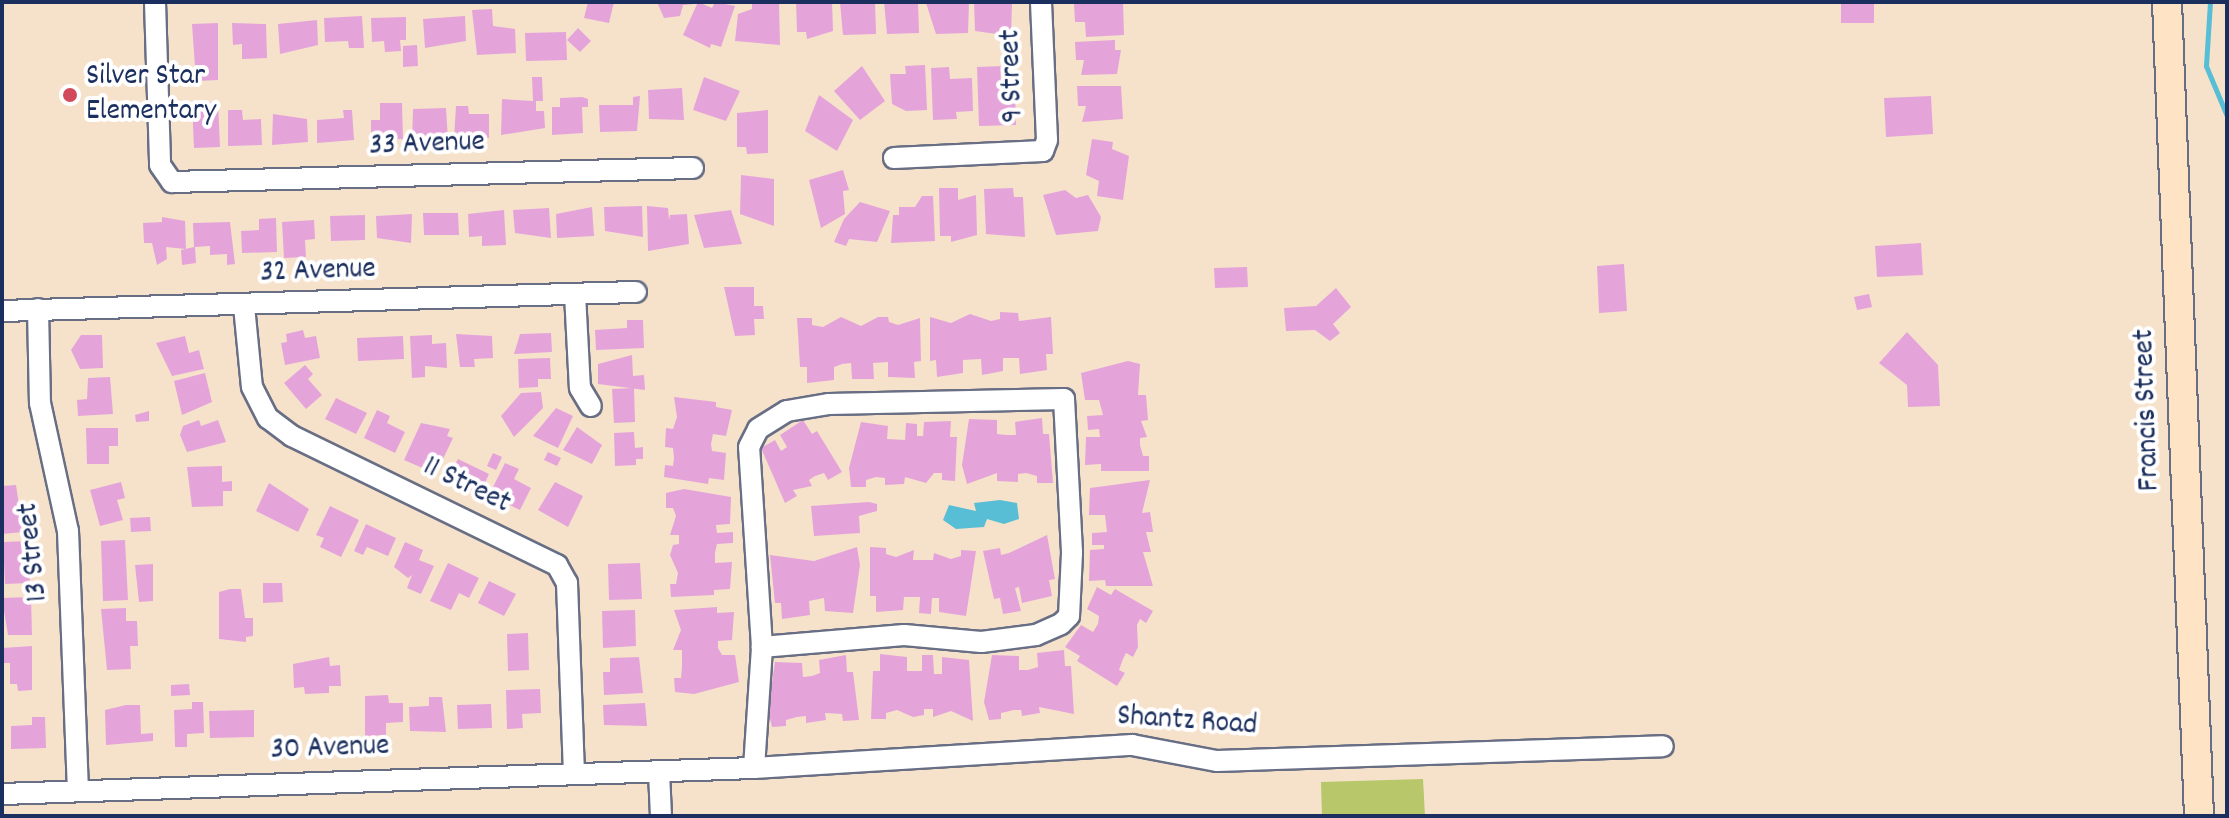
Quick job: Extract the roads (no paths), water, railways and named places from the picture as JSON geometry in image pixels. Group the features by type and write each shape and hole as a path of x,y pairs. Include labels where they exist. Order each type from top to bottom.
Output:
{"street":[{"name":"33 Avenue","path":"155,2 160,165 165,178 180,184 693,168"},
{"name":"9 Street","path":"894,158 1025,155 1047,147 1041,2"},
{"name":"Francis Street","path":"2167,2 2199,816"},
{"name":"32 Avenue","path":"2,311 636,292"},
{"path":"575,294 580,388 591,406"},
{"name":"11 Street","path":"244,306 252,387 268,418 292,436 557,565 567,583 574,773"},
{"name":"13 Street","path":"38,309 40,403 68,531 78,791"},
{"path":"754,768 762,647 749,447 751,437 769,419 829,404 1064,399 1072,540 1069,616 1061,624 1036,635 981,642 904,635 762,647"},
{"name":"Shantz Road","path":"659,772 1132,745 1217,761 1663,746"},
{"path":"659,772 661,816"},
{"name":"30 Avenue","path":"2,794 659,772"}],"water":[{"path":"1000,500 1017,503 1019,519 1004,524 987,519 984,527 956,529 943,520 949,505 976,511 974,503"}],"waterway":[{"path":"2210,2 2206,66 2227,116"}],"place":[{"name":"Silver Star Elementary","path":"70,95"}]}
